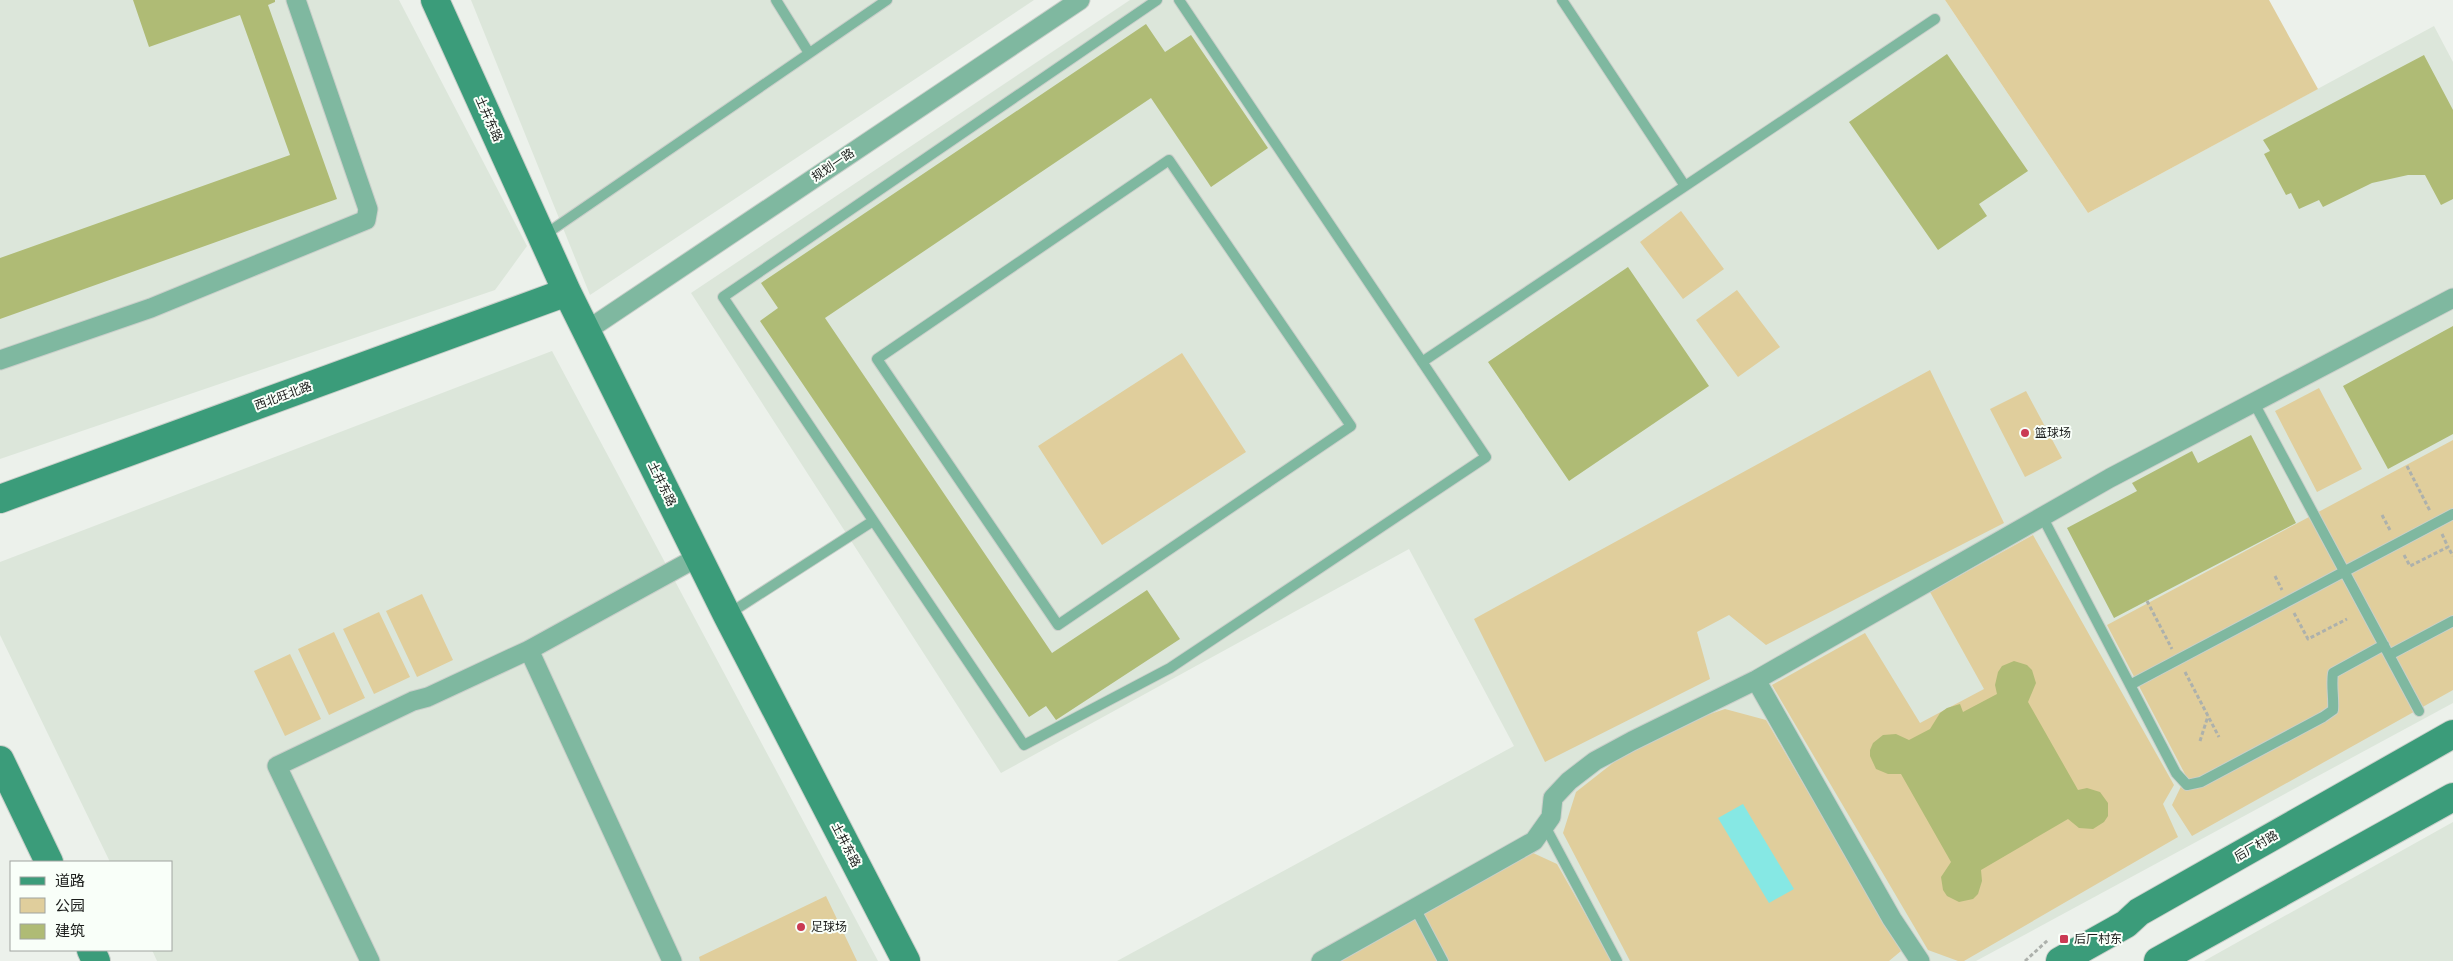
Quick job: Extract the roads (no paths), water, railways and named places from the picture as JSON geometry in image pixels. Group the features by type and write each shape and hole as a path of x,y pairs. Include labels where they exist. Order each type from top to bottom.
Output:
{"street":[{"path":"0,360 151,308 366,220 368,209 296,0"},
{"name":"土井东路","path":"435,0 586,331 727,615 906,961"},
{"name":"规划一路","path":"586,331 1075,1"},
{"name":"西北旺北路","path":"0,499 567,292"},
{"path":"1321,961 1534,841 1551,817 1553,798 1569,781 1632,740 1756,680 2042,516 2253,401 2453,298"},
{"path":"370,961 277,766 414,701 428,697 529,650 698,557"},
{"path":"529,650 672,961"},
{"path":"1756,680 1892,918 1920,961"},
{"name":"后厂村路","path":"2060,961 2126,924 2139,912 2453,734"},
{"path":"0,760 49,861"},
{"path":"2158,961 2453,797"}],"lane":[{"path":"776,0 809,53"},
{"path":"542,237 887,0"},
{"path":"1157,0 722,297 1024,745 1170,668 1486,457 1179,0"},
{"path":"1562,0 1685,186"},
{"path":"1422,362 1935,19"},
{"path":"1169,160 1350,426 1058,625 876,359 1169,160"},
{"path":"2253,401 2419,711"},
{"path":"2130,685 2453,514"},
{"path":"2042,516 2176,773 2187,785 2201,782 2333,710 2334,699 2331,686 2334,673 2384,645"},
{"path":"727,615 873,521"},
{"path":"2389,655 2453,621"},
{"path":"1545,826 1617,961"},
{"path":"1415,908 1443,961"}],"water":[{"path":"1743,804 1794,889 1769,903 1718,818"}],"place":[{"name":"篮球场","path":"2025,433"},
{"name":"足球场","path":"801,927"},
{"name":"后厂村东","path":"2064,939"}]}
